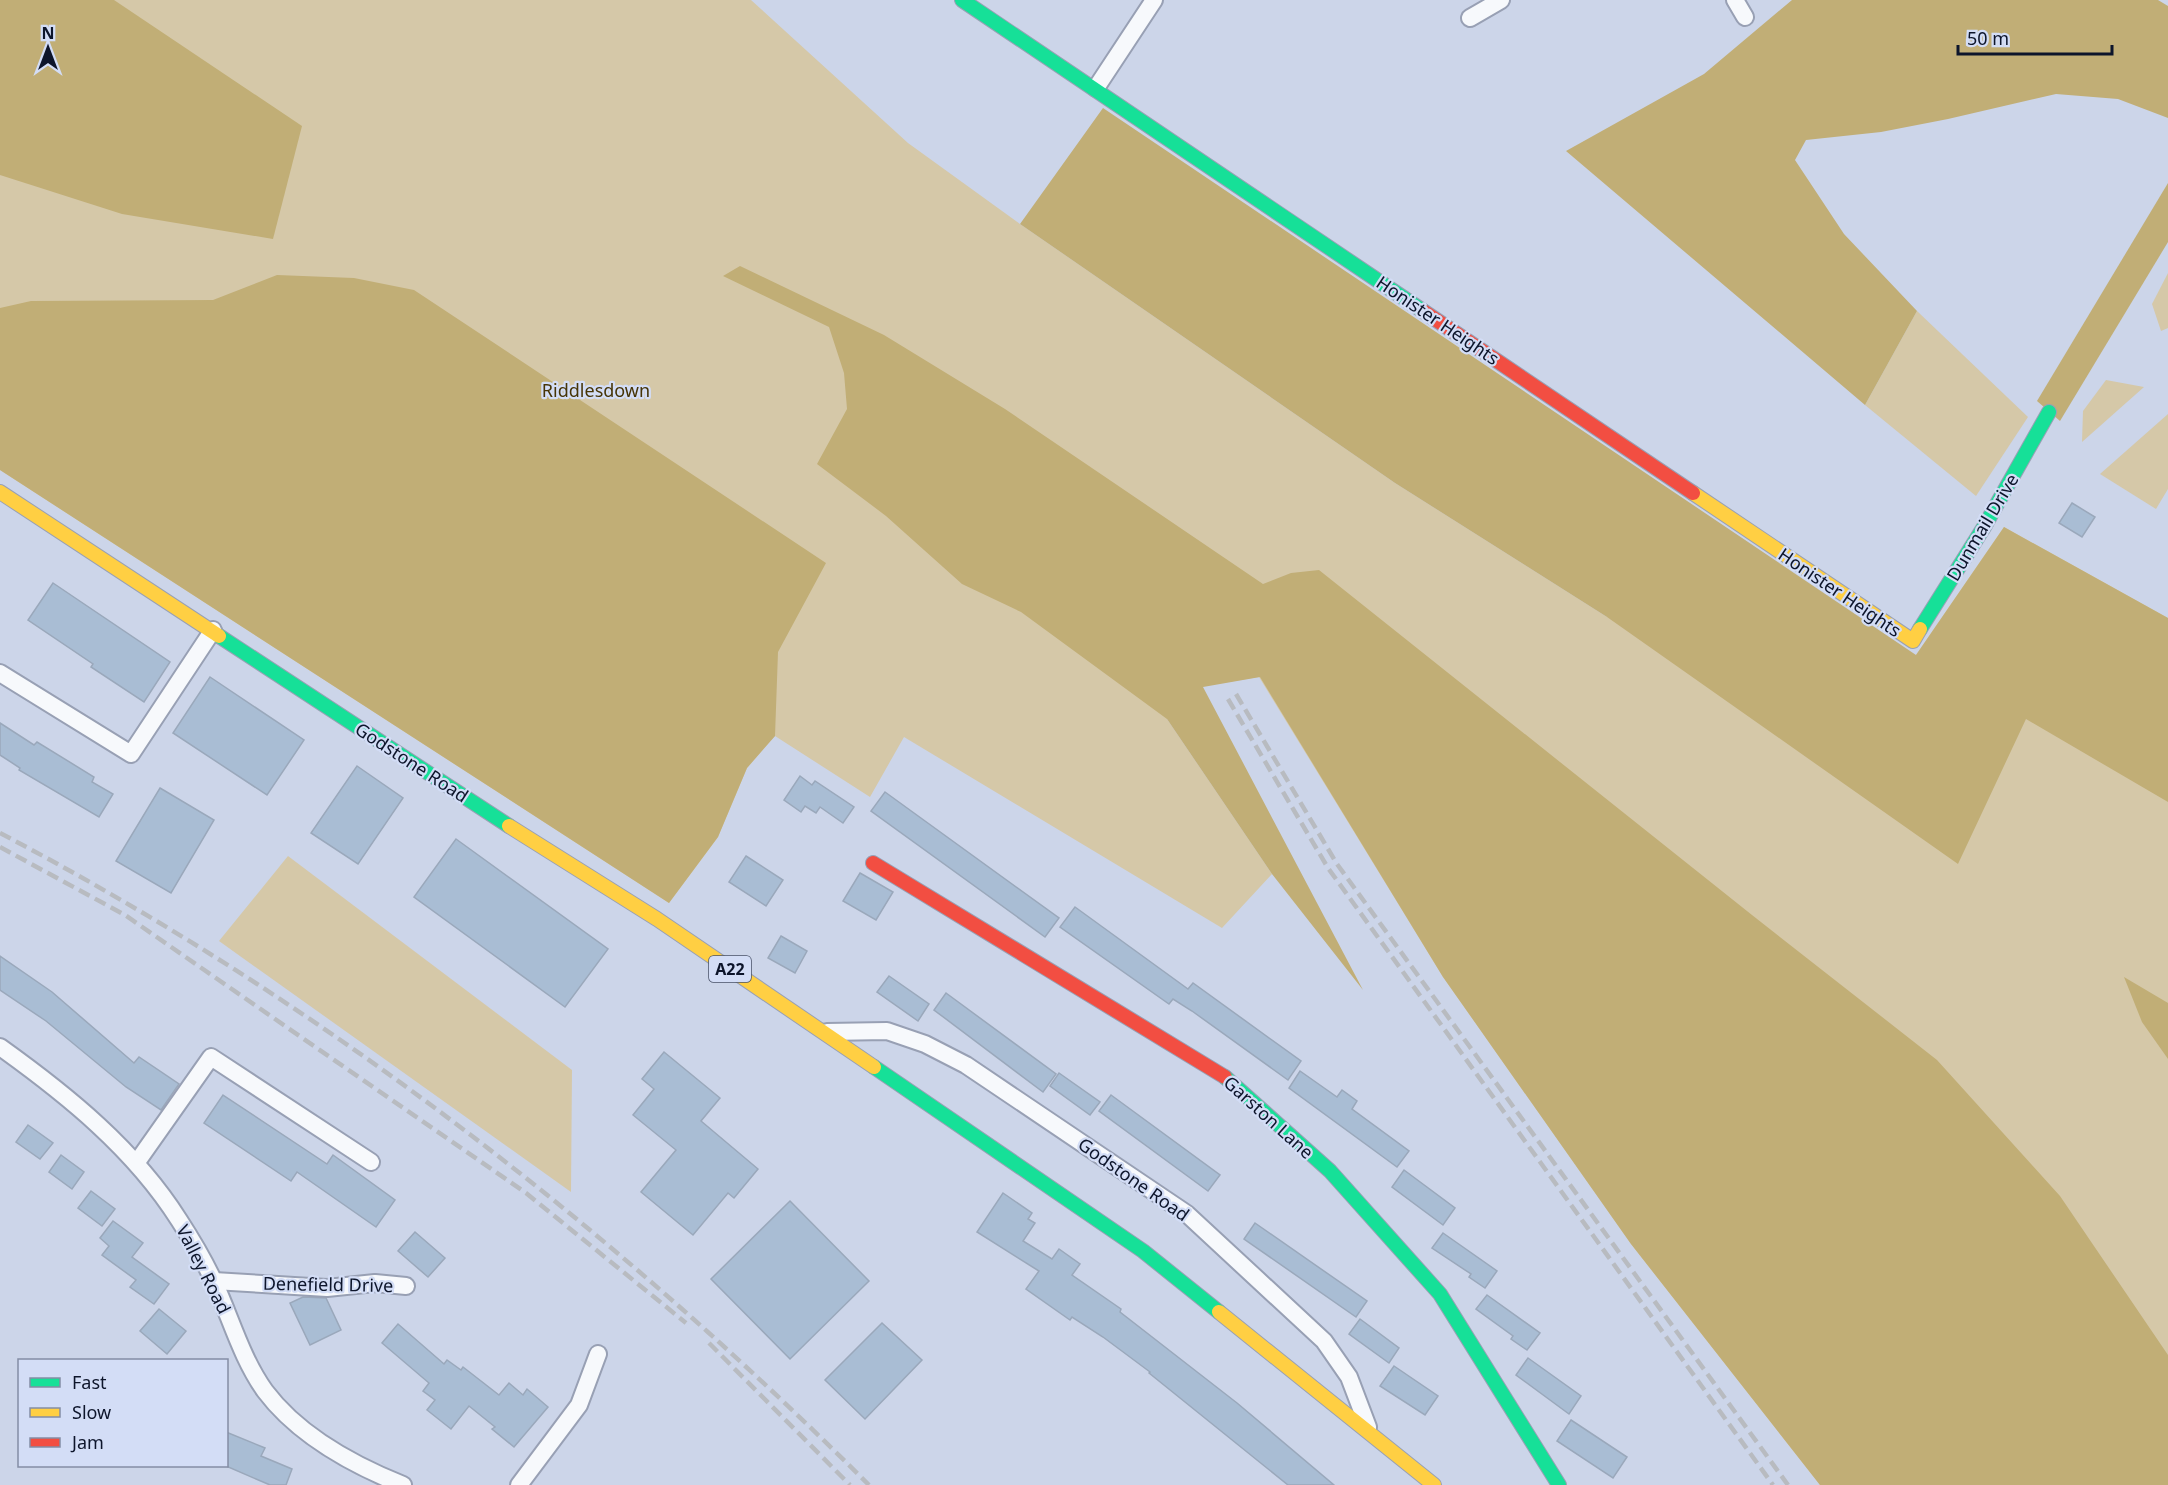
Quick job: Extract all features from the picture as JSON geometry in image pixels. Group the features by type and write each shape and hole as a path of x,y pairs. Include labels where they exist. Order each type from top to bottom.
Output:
{"main road":[{"name":"Honister Heights","path":"962,0 1096,88 1913,641"},
{"name":"Dunmail Drive","path":"1913,641 1984,527 2049,412"},
{"name":"Godstone Road","path":"0,492 657,920 1143,1251 1370,1432 1426,1484"},
{"name":"Garston Lane","path":"873,863 1217,1070 1330,1171 1440,1294 1559,1485"}],"street":[{"path":"1096,88 1154,0"},
{"path":"1470,18 1501,0"},
{"path":"1735,0 1745,17"},
{"path":"0,673 131,754 213,630"},
{"name":"Godstone Road","path":"823,1032 887,1030 924,1044 966,1065 1187,1214 1324,1341 1349,1377 1370,1432"},
{"name":"Valley Road","path":"0,1047 56,1087 137,1162 179,1219 214,1281 249,1363 266,1392 327,1448 403,1485"},
{"path":"137,1162 211,1058 371,1162"},
{"name":"Denefield Drive","path":"214,1281 327,1288 375,1283 406,1286"},
{"path":"519,1485 579,1405 598,1354"}],"green space":[{"name":"Riddlesdown","path":"0,0 751,0 908,143 1020,224 1395,483 1607,617 1916,655 2004,527 2168,618 2168,1485 1820,1485 1631,1244 1443,977 1259,677 1203,686 1167,719 1272,874 1222,928 904,737 870,797 775,736 747,768 718,837 669,903 0,470"},
{"path":"2168,273 2168,328 2161,331 2152,304"},
{"path":"1917,311 2028,417 1976,496 1865,405"},
{"path":"2106,380 2144,387 2082,442 2083,411"},
{"path":"2168,414 2168,489 2156,509 2100,474"},
{"path":"288,856 572,1070 571,1192 219,941"}],"shaded area":[{"path":"0,0 114,0 302,126 273,239 122,214 0,175"},
{"path":"1792,0 2158,0 2168,6 2168,118 2118,99 2056,94 1881,132 1806,140 1795,160 1844,234 1917,311 1865,405 1566,151 1704,74"},
{"path":"1103,108 1916,655 2004,527 2168,618 2168,802 2026,719 1958,864 1607,617 1395,483 1020,224"},
{"path":"2168,183 2168,242 2060,421 2037,401"},
{"path":"740,266 884,335 1005,409 1263,584 1291,573 1319,570 1937,1060 2060,1196 2168,1355 2168,1485 1820,1485 1631,1244 1443,977 1260,677 1203,687 1363,990 1272,874 1167,719 1021,612 962,584 886,516 817,464 847,409 844,373 829,327 723,276"},
{"path":"277,275 354,278 414,290 826,563 778,652 775,736 747,768 718,837 669,903 0,470 0,308 31,301 213,300"},
{"path":"2124,977 2168,1003 2168,1059 2142,1022"}],"building":[{"path":"2072,503 2095,517 2082,537 2059,523"},
{"path":"53,583 170,662 144,702 91,667 93,664 28,620"},
{"path":"210,677 304,740 267,795 173,733"},
{"path":"0,723 34,745 37,742 94,777 92,782 113,794 99,817 19,770 20,768 0,755"},
{"path":"357,766 403,798 358,864 311,833"},
{"path":"800,776 812,785 815,781 854,807 843,823 820,807 816,813 805,806 801,812 784,800"},
{"path":"160,788 214,820 171,893 116,861"},
{"path":"885,792 1059,918 1045,937 871,811"},
{"path":"456,839 608,949 565,1007 414,897"},
{"path":"746,856 783,880 766,906 729,882"},
{"path":"860,873 893,892 876,920 843,901"},
{"path":"1075,907 1188,989 1193,983 1301,1061 1288,1080 1192,1011 1173,999 1169,1004 1060,927"},
{"path":"781,936 807,951 795,973 768,958"},
{"path":"0,956 52,992 134,1063 139,1057 179,1084 161,1110 126,1087 46,1021 0,990"},
{"path":"889,976 929,1004 918,1021 877,992"},
{"path":"946,993 1056,1074 1043,1092 934,1010"},
{"path":"664,1052 720,1098 701,1121 758,1169 734,1198 728,1193 693,1235 641,1192 676,1150 633,1115 654,1089 642,1079"},
{"path":"1300,1071 1337,1097 1342,1090 1357,1101 1352,1109 1409,1151 1397,1167 1289,1088"},
{"path":"1059,1073 1100,1102 1090,1115 1050,1086"},
{"path":"223,1095 327,1164 333,1155 395,1200 376,1227 297,1172 291,1181 204,1123"},
{"path":"1111,1095 1220,1175 1208,1191 1099,1111"},
{"path":"28,1125 53,1143 40,1159 16,1142"},
{"path":"61,1155 84,1172 72,1189 49,1172"},
{"path":"1404,1170 1455,1208 1443,1225 1392,1187"},
{"path":"91,1191 115,1209 102,1226 78,1208"},
{"path":"1003,1193 1032,1213 1028,1219 1035,1223 1023,1241 1052,1259 1059,1249 1080,1264 1072,1275 1121,1309 1120,1312 1237,1403 1334,1485 1288,1485 1150,1372 1103,1337 1072,1317 1070,1320 1026,1289 1039,1271 977,1232"},
{"path":"790,1201 869,1281 790,1359 711,1279"},
{"path":"113,1221 143,1243 132,1257 169,1284 154,1304 130,1287 136,1280 102,1255 109,1246 100,1238"},
{"path":"1255,1223 1367,1301 1356,1317 1244,1239"},
{"path":"415,1232 445,1258 428,1277 398,1251"},
{"path":"1443,1233 1497,1271 1485,1288 1469,1277 1471,1274 1432,1248"},
{"path":"1487,1295 1540,1333 1527,1350 1511,1339 1513,1336 1476,1309"},
{"path":"303,1297 326,1298 341,1330 310,1345 290,1303"},
{"path":"159,1309 186,1331 167,1354 140,1331"},
{"path":"1360,1319 1399,1348 1389,1363 1349,1334"},
{"path":"882,1323 922,1360 865,1419 825,1380"},
{"path":"398,1324 444,1364 447,1360 461,1370 463,1367 499,1395 509,1383 523,1395 527,1389 548,1407 514,1447 492,1429 495,1427 469,1406 451,1429 427,1410 435,1400 423,1391 429,1383 382,1343"},
{"path":"1528,1358 1581,1396 1569,1414 1516,1375"},
{"path":"1394,1366 1438,1396 1425,1415 1380,1386"},
{"path":"1571,1420 1627,1457 1613,1478 1557,1441"},
{"path":"228,1433 265,1448 261,1456 292,1469 286,1485 270,1485 228,1467"}],"railway":[{"path":"1236,694 1337,864 1788,1485"},
{"path":"1228,699 1328,868 1773,1485"},
{"path":"0,833 119,899 235,970 349,1046 459,1126 566,1210 670,1298 771,1390 869,1485"},
{"path":"0,847 125,915 526,1193 686,1323"},
{"path":"709,1343 850,1485"}],"traffic: fast":[{"path":"962,0 1423,311"},
{"path":"1920,629 1984,527 2049,412"},
{"path":"219,636 509,826"},
{"path":"874,1067 1143,1251 1219,1312"},
{"path":"1225,1077 1330,1171 1440,1294 1559,1485"}],"traffic: slow":[{"path":"0,492 219,636"},
{"path":"1693,493 1913,641 1920,629"},
{"path":"509,826 657,919 874,1067"},
{"path":"1219,1312 1434,1485"}],"traffic: jam":[{"path":"1423,311 1693,493"},
{"path":"873,863 1225,1077"}]}
